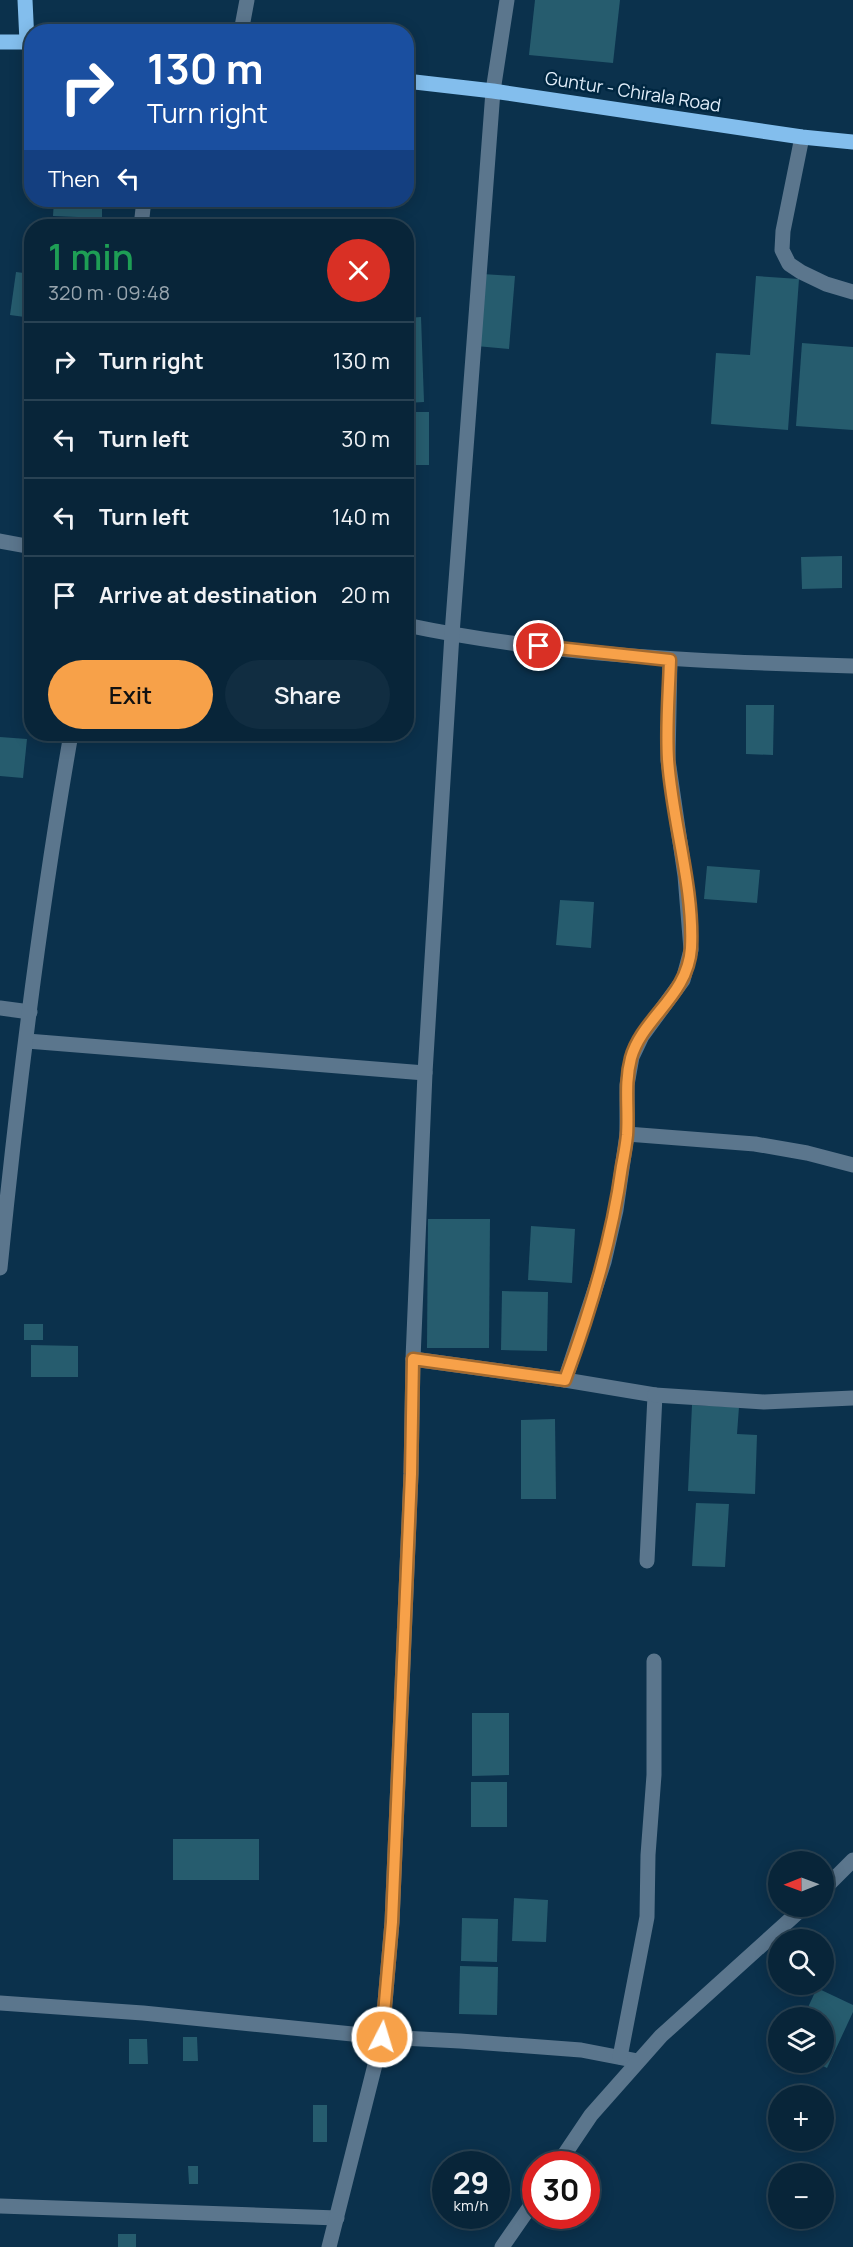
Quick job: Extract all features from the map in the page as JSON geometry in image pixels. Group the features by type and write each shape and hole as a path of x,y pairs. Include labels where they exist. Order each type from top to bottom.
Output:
{"main road":[{"path":"25,0 27,24"},
{"path":"0,42 24,42"},
{"name":"Guntur - Chirala Road","path":"414,82 493,91 802,137 853,142"}],"street":[{"path":"243,24 248,0"},
{"path":"329,2247 382,2037 392,1922 425,1073 452,634 493,91 507,0"},
{"path":"802,137 783,231 782,250 789,264 801,273 853,292"},
{"path":"0,541 24,546"},
{"path":"414,627 539,646 670,660 853,666"},
{"path":"565,1380 604,1262 616,1210 627,1134 627,1085 632,1057 642,1036 683,980 691,950 685,876 668,760 670,660"},
{"path":"0,1268 4,1192 27,1041 55,824 70,741"},
{"path":"0,1008 30,1012"},
{"path":"27,1041 425,1073"},
{"path":"627,1134 755,1144 807,1153 853,1165"},
{"path":"413,1359 655,1395 764,1402 853,1398"},
{"path":"647,1561 655,1395"},
{"path":"620,2057 647,1917 648,1855 654,1775 654,1662"},
{"path":"834,1879 853,1860"},
{"path":"567,2151 591,2115 661,2036 793,1917"},
{"path":"0,2003 143,2013 382,2037 582,2050 638,2061"},
{"path":"0,2206 337,2218"},
{"path":"502,2247 522,2218"}],"building":[{"path":"535,0 620,0 613,63 529,55"},
{"path":"54,207 102,207 102,218 53,216"},
{"path":"16,272 24,273 24,317 10,315"},
{"path":"482,274 515,276 509,349 476,346"},
{"path":"756,276 799,279 788,430 711,424 716,353 750,355"},
{"path":"414,317 421,317 424,402 414,403"},
{"path":"802,343 853,347 853,430 796,426"},
{"path":"414,412 429,412 429,465 414,465"},
{"path":"842,556 842,588 802,589 801,557"},
{"path":"746,705 774,705 773,755 746,754"},
{"path":"0,737 24,739 27,741 23,778 0,776"},
{"path":"707,866 760,870 757,903 704,899"},
{"path":"560,900 594,902 591,948 556,945"},
{"path":"428,1219 490,1219 489,1348 427,1348"},
{"path":"531,1226 575,1229 572,1283 528,1280"},
{"path":"502,1291 548,1292 547,1351 501,1350"},
{"path":"24,1324 43,1324 43,1340 24,1340"},
{"path":"31,1345 78,1346 78,1377 31,1377"},
{"path":"692,1405 739,1407 737,1434 757,1435 755,1494 688,1491"},
{"path":"555,1419 556,1499 521,1499 521,1420"},
{"path":"696,1503 729,1504 725,1567 692,1566"},
{"path":"472,1713 509,1713 509,1775 472,1776"},
{"path":"471,1782 507,1782 507,1827 471,1827"},
{"path":"173,1839 259,1839 259,1880 173,1880"},
{"path":"514,1898 548,1900 546,1942 512,1941"},
{"path":"462,1918 498,1919 497,1962 461,1961"},
{"path":"460,1966 498,1967 497,2015 459,2014"},
{"path":"814,1995 832,1995 853,2005 853,2012 834,2053 834,2007 808,2007"},
{"path":"183,2037 197,2037 198,2061 183,2061"},
{"path":"129,2039 147,2039 148,2064 129,2064"},
{"path":"313,2105 327,2105 327,2142 313,2142"},
{"path":"188,2166 198,2166 198,2184 189,2184"},
{"path":"118,2234 136,2234 136,2247 118,2247"}],"route":[{"path":"382,2037 392,1922 411,1474 413,1359 565,1380 604,1262 616,1210 627,1134 627,1085 632,1057 642,1036 683,980 691,950 685,876 668,760 670,660 539,646"}]}
